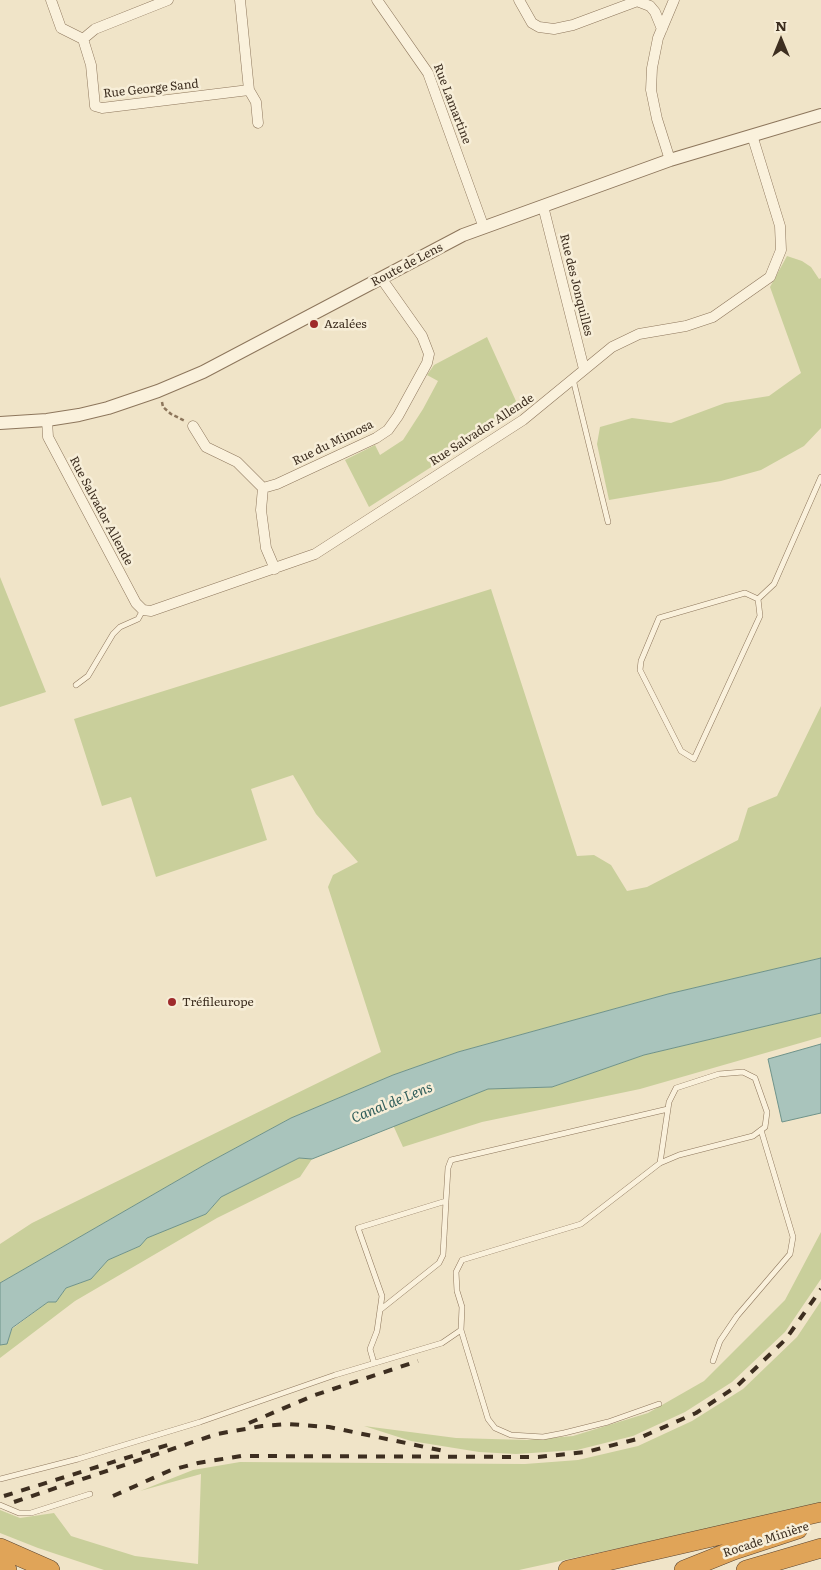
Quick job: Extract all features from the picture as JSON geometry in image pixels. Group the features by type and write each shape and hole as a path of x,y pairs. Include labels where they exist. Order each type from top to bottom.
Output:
{"highway":[{"path":"568,1570 821,1512"},
{"name":"Rocade Minière","path":"684,1570 734,1550 821,1523"},
{"path":"0,1548 50,1570"},
{"name":"Rocade Minière","path":"746,1570 821,1548"},
{"path":"787,1570 821,1555"},
{"path":"0,1567 6,1570"}],"street":[{"path":"51,0 61,28 83,39 94,29 168,0"},
{"path":"240,0 249,90 256,102 258,123"},
{"name":"Rue Lamartine","path":"377,0 428,73 484,228"},
{"path":"519,0 532,23 539,27 554,29 573,25 639,0 650,6 659,18 662,29"},
{"path":"670,160 657,119 652,90 652,68 662,29 674,0"},
{"name":"Rue George Sand","path":"83,39 91,65 94,106 102,108 249,90"},
{"name":"Route de Lens","path":"0,423 47,420 108,408 158,391 203,372 463,235 670,160 821,115"},
{"name":"Rue Salvador Allende","path":"47,420 48,437 136,603 143,610 151,611 275,569 330,545 377,512 522,420 612,347 626,339 649,332 693,324 713,317 770,277 781,250 780,226 752,135"},
{"name":"Rue des Jonquilles","path":"543,206 584,369"},
{"name":"Rue du Mimosa","path":"263,488 277,484 376,438 388,430 398,416 427,363 429,354 422,336 381,278"},
{"path":"193,426 206,448 237,462 263,488 261,510 266,548 275,569"}],"lane":[{"path":"573,379 608,522"},
{"path":"758,599 774,584 821,477"},
{"path":"745,593 758,599 760,616 694,758 681,750 640,670 641,660 659,618 745,593"},
{"name":"Rue Salvador Allende","path":"76,685 88,676 113,634 120,627 138,619 143,610"},
{"path":"659,1404 608,1422 543,1437 511,1435 495,1428 488,1419 461,1330 462,1307 457,1291 456,1272 462,1260 581,1224 660,1163 679,1155 752,1136 765,1127 767,1112 755,1078 743,1072 719,1074 676,1088 668,1109 660,1163"},
{"path":"380,1310 440,1263 443,1255 448,1168 451,1160 668,1109"},
{"path":"713,1361 720,1341 737,1316 790,1254 793,1237 761,1130"},
{"path":"374,1363 370,1349 377,1331 382,1296 358,1228 446,1201"},
{"path":"0,1479 78,1459 200,1422 374,1363 442,1343 461,1330"},
{"path":"0,1505 19,1513 31,1512 90,1494"}],"path":[{"path":"158,391 163,407 193,426"}],"green space":[{"path":"787,256 802,261 811,267 819,279 821,278 821,428 804,446 761,470 721,481 609,500 597,444 600,427 632,418 671,423 725,403 769,396 801,373 770,287"},
{"path":"487,337 520,410 369,507 345,460 375,445 380,455 403,440 438,381 427,375 434,365"},
{"path":"0,577 46,692 0,707"},
{"path":"491,589 577,856 594,855 611,865 627,891 647,887 738,840 748,808 777,796 821,706 821,958 668,994 458,1052 393,1075 291,1118 206,1164 0,1283 0,1244 32,1223 381,1052 328,887 333,875 358,862 316,814 293,775 251,789 267,840 156,877 131,797 102,806 74,719"},
{"path":"821,1013 821,1037 640,1089 482,1122 403,1147 393,1125 488,1089 552,1087 644,1055"},
{"path":"299,1158 312,1159 300,1177 217,1218 75,1301 0,1358 0,1345 7,1343 12,1329 48,1302 56,1302 66,1288 91,1279 108,1260 140,1246 146,1238 206,1214 221,1197"},
{"path":"821,1232 821,1279 785,1332 732,1382 685,1412 633,1436 577,1450 516,1454 479,1452 411,1441 364,1426 456,1438 527,1440 573,1436 648,1413 704,1381 785,1300"},
{"path":"821,1301 821,1504 519,1570 104,1570 0,1533 0,1510 20,1518 54,1513 71,1536 135,1556 198,1564 201,1474 140,1491 193,1470 240,1462 525,1464 578,1460 638,1446 692,1421 743,1389 797,1337"}],"water":[{"name":"Canal de Lens","path":"821,958 821,1013 644,1055 552,1087 488,1089 312,1159 299,1158 221,1197 206,1214 147,1238 140,1246 108,1260 91,1279 66,1288 56,1302 48,1302 12,1328 7,1344 0,1345 0,1283 206,1164 291,1118 393,1075 458,1052 668,994"},
{"path":"821,1044 821,1113 782,1122 768,1059"}],"railway":[{"path":"113,1496 171,1470 198,1463 241,1456 538,1457 586,1452 637,1439 696,1413 737,1386 786,1339 821,1289"},
{"path":"249,1423 315,1395 418,1361"},
{"path":"14,1502 217,1434 262,1426 287,1424 329,1427 449,1452"},
{"path":"4,1496 174,1443"}],"place":[{"name":"Azalées","path":"314,324"},
{"name":"Tréfileurope","path":"172,1002"}]}
